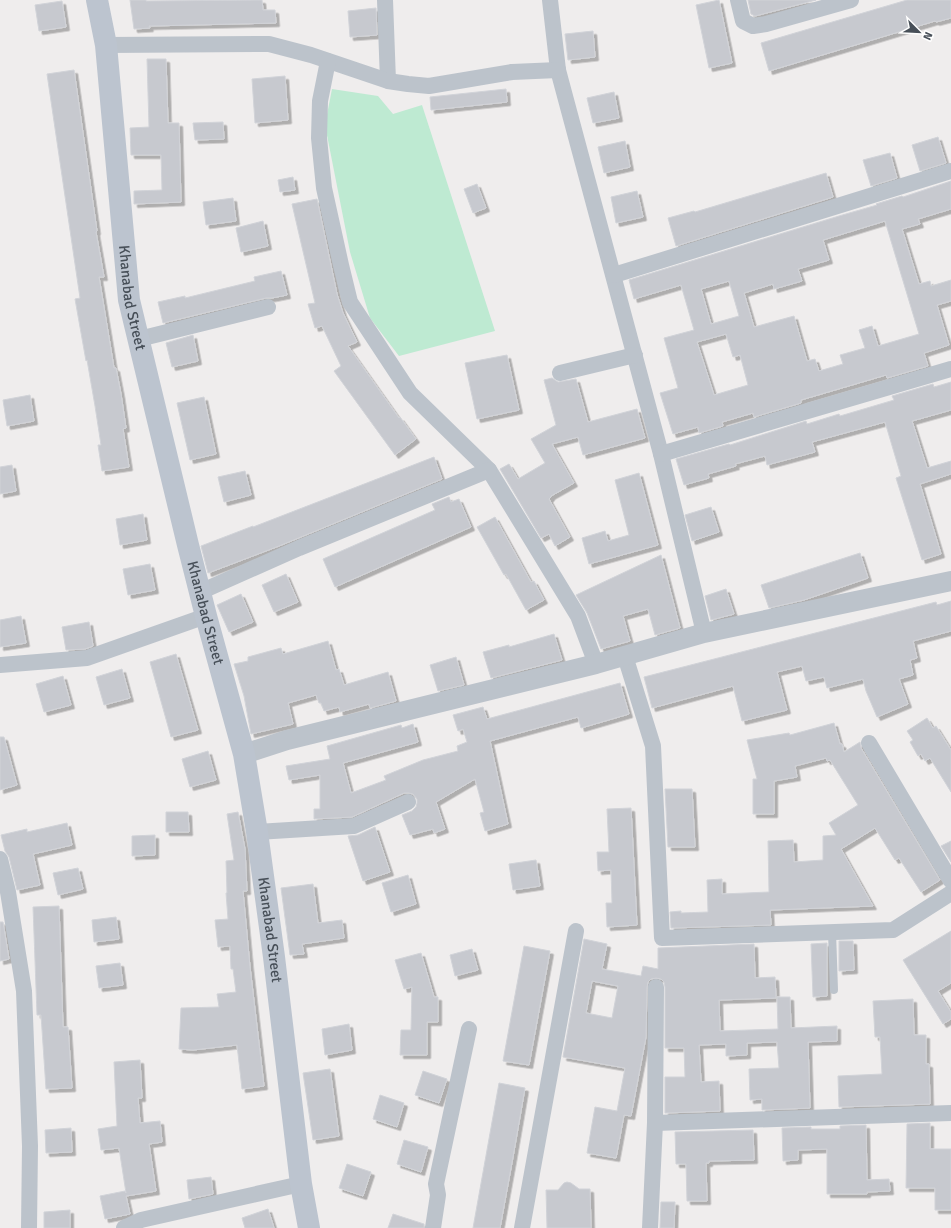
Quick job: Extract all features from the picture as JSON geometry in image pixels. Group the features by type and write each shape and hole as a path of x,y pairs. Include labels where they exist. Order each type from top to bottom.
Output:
{"main road":[{"name":"Khanabad Street","path":"97,0 106,44 129,300 206,616 244,754 257,832 274,957 301,1184 309,1228"}],"street":[{"path":"385,0 388,81"},
{"path":"550,0 558,70 661,454 704,633"},
{"path":"738,0 743,21 753,26 766,24 851,0"},
{"path":"106,44 269,44 311,54 388,81 428,86 512,72 558,70"},
{"path":"328,61 320,101 319,138 324,188 350,302 410,393 489,470 578,616 596,664"},
{"path":"614,275 951,171"},
{"path":"139,339 268,307"},
{"path":"560,372 635,355"},
{"path":"661,454 951,369"},
{"path":"200,592 300,548 489,470"},
{"path":"244,754 287,740 596,664 704,633 951,581"},
{"path":"0,665 87,658 206,616"},
{"path":"625,656 654,746 662,938 893,930 951,893"},
{"path":"869,743 951,881"},
{"path":"257,832 354,826 408,802"},
{"path":"0,859 8,892 24,991 30,1146 29,1228"},
{"path":"522,1228 576,931"},
{"path":"650,1228 655,1123 656,987"},
{"path":"433,1228 438,1195 436,1184 469,1029"},
{"path":"655,1123 951,1113"},
{"path":"124,1228 141,1220 301,1184"}],"lane":[{"path":"832,932 834,990"}],"green space":[{"path":"332,89 378,96 393,114 422,105 495,331 399,356 370,318 350,252 325,125"}],"building":[{"path":"130,0 262,0 263,10 275,10 276,23 149,26 150,28 134,29"},
{"path":"719,0 732,63 709,68 696,5"},
{"path":"748,0 816,0 755,16 751,14"},
{"path":"907,0 951,0 951,18 935,21 769,71 761,43"},
{"path":"62,1 66,27 39,31 35,5"},
{"path":"376,8 377,35 350,37 348,11"},
{"path":"593,31 595,57 568,60 565,34"},
{"path":"147,59 166,59 168,123 179,123 181,202 134,204 134,191 162,190 161,155 131,155 130,128 149,127"},
{"path":"74,70 96,232 104,277 99,277 114,368 116,368 121,394 126,428 123,429 129,467 102,471 98,445 101,445 95,406 75,299 80,298 47,74"},
{"path":"285,76 288,120 255,123 252,79"},
{"path":"506,89 507,102 431,110 430,97"},
{"path":"614,92 619,118 593,123 587,98"},
{"path":"223,122 224,139 195,140 193,123"},
{"path":"938,137 946,163 920,171 912,145"},
{"path":"625,141 630,167 604,173 598,147"},
{"path":"890,153 897,178 871,186 863,160"},
{"path":"826,173 833,197 676,246 668,218 695,212"},
{"path":"293,177 295,190 280,192 278,180"},
{"path":"951,181 951,209 918,219 920,224 902,229 919,284 930,281 931,286 951,280 951,301 937,305 949,345 924,353 928,366 887,378 886,375 801,400 801,403 754,417 753,413 722,422 723,426 699,433 698,427 673,434 660,393 678,388 664,338 694,330 681,285 634,299 629,280 877,205 876,204 902,196 903,197","holes":["885,221 919,334 878,346 872,326 859,330 865,348 840,355 843,364 819,371 815,359 807,361 794,316 754,327 744,293 773,284 774,289 802,281 798,269 829,260 823,240","729,281 739,316 711,324 701,289","726,334 733,357 740,355 748,385 714,395 697,342"]},
{"path":"477,184 486,208 473,213 464,189"},
{"path":"637,191 643,217 616,223 611,197"},
{"path":"233,198 236,221 206,225 203,202"},
{"path":"317,199 337,294 343,313 357,342 348,346 399,418 400,417 416,439 395,455 334,371 341,366 322,326 315,328 308,304 315,303 292,204"},
{"path":"263,221 268,246 241,252 236,228"},
{"path":"281,271 287,295 266,298 163,323 158,302 185,296 185,298 255,281 254,277"},
{"path":"193,335 198,361 172,367 166,343"},
{"path":"507,355 519,410 477,419 465,363"},
{"path":"552,378 558,382 576,379 588,422 637,409 645,438 583,455 578,437 552,444 574,483 551,496 549,499 570,537 555,546 549,534 541,538 500,469 509,464 518,479 545,463 531,439 556,425 544,380"},
{"path":"951,382 951,410 912,421 927,468 951,461 951,474 920,484 941,554 922,560 896,478 901,476 885,422 812,442 815,452 767,465 765,456 735,464 736,466 708,474 709,478 684,485 676,459 729,444 730,445 806,421 807,424 839,414 840,416 894,400 892,396 933,384 934,387"},
{"path":"30,395 34,421 7,426 3,400"},
{"path":"204,397 216,454 190,460 177,403"},
{"path":"434,457 442,479 279,546 208,573 201,546"},
{"path":"12,465 16,491 0,494 0,467"},
{"path":"245,471 251,495 224,502 218,477"},
{"path":"639,473 658,545 589,564 582,538 605,531 608,541 629,535 615,480"},
{"path":"449,497 451,502 459,499 471,527 335,587 323,559 435,510 432,504"},
{"path":"711,507 719,532 692,541 685,515"},
{"path":"143,514 147,540 120,545 116,519"},
{"path":"495,517 531,582 534,581 544,600 526,610 477,527"},
{"path":"860,553 868,578 804,600 769,608 761,585"},
{"path":"661,555 680,628 655,635 648,609 623,616 630,641 601,649 587,613 576,595"},
{"path":"150,564 155,590 128,595 123,569"},
{"path":"286,574 298,602 274,612 262,585"},
{"path":"726,589 734,614 711,620 705,596"},
{"path":"241,594 253,622 229,632 217,605"},
{"path":"951,601 951,631 913,641 917,658 910,660 913,675 899,679 908,704 877,717 866,691 863,679 827,688 824,677 806,681 802,666 777,672 787,710 742,721 733,686 652,708 644,677 936,602 937,605"},
{"path":"21,616 26,643 0,647 0,620"},
{"path":"89,622 93,646 85,649 66,650 62,627"},
{"path":"554,634 562,660 491,678 483,652 509,645 509,647"},
{"path":"328,641 336,670 339,669 344,685 388,672 396,701 370,708 369,704 340,712 339,707 324,711 316,695 288,703 293,724 251,734 244,696 234,664 248,661 248,657 281,648 283,654"},
{"path":"176,654 198,730 171,737 150,662"},
{"path":"456,657 464,685 438,691 430,665"},
{"path":"122,669 130,698 104,705 96,677"},
{"path":"63,676 71,705 44,712 36,684"},
{"path":"620,683 629,714 581,728 578,717 490,741 508,824 485,831 480,813 484,812 475,779 436,802 445,829 434,833 433,829 410,835 402,815 412,811 416,807 417,799 413,794 404,793 352,817 314,819 314,809 320,809 320,775 289,780 286,766 330,759 327,746 401,725 402,728 413,724 418,742 343,763 351,793 386,780 384,776 423,760 458,751 457,746 467,742 463,729 458,731 453,715 483,707 487,719"},
{"path":"927,718 933,728 936,726 951,750 951,792 930,758 925,761 921,754 918,756 910,742 913,740 907,731"},
{"path":"834,723 844,752 860,742 861,748 940,880 921,892 899,858 895,860 875,828 841,849 873,906 770,910 771,925 671,928 670,912 708,912 707,880 722,879 722,894 769,892 768,841 793,840 794,862 823,860 823,836 836,835 829,823 858,805 830,760 827,761 826,758 795,766 797,777 774,781 774,814 753,814 753,779 757,779 747,740 789,733 790,735"},
{"path":"0,737 4,737 17,785 0,790"},
{"path":"208,751 216,780 190,787 182,759"},
{"path":"665,789 692,789 695,847 668,847"},
{"path":"631,808 637,925 607,927 606,903 612,903 611,870 598,871 597,852 609,852 607,809"},
{"path":"166,812 188,812 189,832 166,832"},
{"path":"238,812 245,849 247,891 243,891 264,1086 242,1089 237,1045 193,1050 179,1049 181,1008 219,1007 217,994 236,992 233,969 231,969 230,946 218,947 215,920 228,919 226,861 234,860 227,814"},
{"path":"67,823 72,845 33,854 40,885 17,890 9,857 5,851 1,835 27,829 27,832"},
{"path":"375,827 390,872 363,881 348,836 358,835"},
{"path":"155,835 155,855 132,856 132,836"},
{"path":"951,841 951,862 941,846"},
{"path":"536,860 540,886 513,890 509,864"},
{"path":"78,868 83,889 58,895 53,873"},
{"path":"408,875 416,904 391,912 382,883"},
{"path":"313,884 318,923 342,920 344,938 302,944 304,954 290,955 281,888"},
{"path":"59,906 63,1027 68,1027 72,1088 46,1089 41,1015 37,1015 33,907"},
{"path":"116,917 119,939 94,942 92,920"},
{"path":"0,922 3,922 9,959 0,961"},
{"path":"951,931 951,983 938,991 951,1012 951,1019 943,1024 903,960"},
{"path":"584,939 607,944 602,969 641,976 643,966 658,969 658,948 754,944 755,978 775,977 776,998 719,1000 720,1031 778,1029 777,997 790,997 791,1028 837,1026 837,1041 808,1042 810,1108 762,1110 762,1099 750,1100 749,1069 779,1068 777,1042 747,1043 747,1055 726,1056 726,1044 699,1045 701,1082 719,1081 720,1111 665,1113 665,1077 685,1077 684,1048 665,1048 664,982 661,979 651,979 648,982 647,987 646,1037 631,1116 624,1115 616,1158 587,1153 595,1107 617,1111 625,1068 563,1057","holes":["592,981 618,986 612,1018 586,1013"]},
{"path":"839,941 853,941 854,970 839,971"},
{"path":"827,943 827,996 813,997 811,944"},
{"path":"524,946 550,951 529,1065 503,1061"},
{"path":"472,949 478,970 455,976 450,955"},
{"path":"421,953 434,997 438,997 438,1022 427,1022 427,1055 400,1055 401,1030 411,1030 412,987 404,989 395,960"},
{"path":"120,963 123,985 99,988 96,966"},
{"path":"913,999 914,1035 926,1035 926,1064 929,1064 930,1104 839,1107 838,1076 882,1074 880,1037 875,1037 873,1001"},
{"path":"349,1024 352,1050 325,1055 322,1029"},
{"path":"140,1060 142,1098 138,1098 140,1123 160,1121 162,1142 149,1144 156,1191 126,1196 130,1214 105,1219 100,1196 125,1191 126,1193 119,1148 101,1150 98,1129 117,1126 114,1062"},
{"path":"330,1069 339,1136 313,1140 303,1073"},
{"path":"423,1071 447,1079 439,1103 415,1095"},
{"path":"499,1083 525,1088 513,1157 500,1228 473,1228"},
{"path":"380,1095 404,1103 397,1127 373,1119"},
{"path":"930,1123 930,1149 951,1149 951,1210 935,1210 935,1188 906,1188 907,1124"},
{"path":"866,1125 867,1180 889,1179 890,1191 867,1192 867,1194 827,1194 827,1149 798,1150 798,1160 783,1161 782,1128 811,1127 811,1129 840,1129 840,1126"},
{"path":"71,1128 72,1152 46,1153 45,1130"},
{"path":"753,1130 754,1160 709,1161 709,1163 706,1163 707,1201 687,1201 686,1164 676,1164 675,1132"},
{"path":"404,1140 428,1147 421,1172 397,1164"},
{"path":"347,1164 371,1172 363,1196 339,1188"},
{"path":"211,1177 213,1194 189,1199 187,1180"},
{"path":"567,1182 579,1189 590,1189 591,1228 547,1228 546,1190 558,1190 564,1183"},
{"path":"661,1202 675,1202 674,1228 660,1228"},
{"path":"268,1209 274,1228 245,1228 242,1218"},
{"path":"70,1210 70,1228 44,1228 44,1212"},
{"path":"393,1214 424,1224 424,1228 388,1228"}]}
